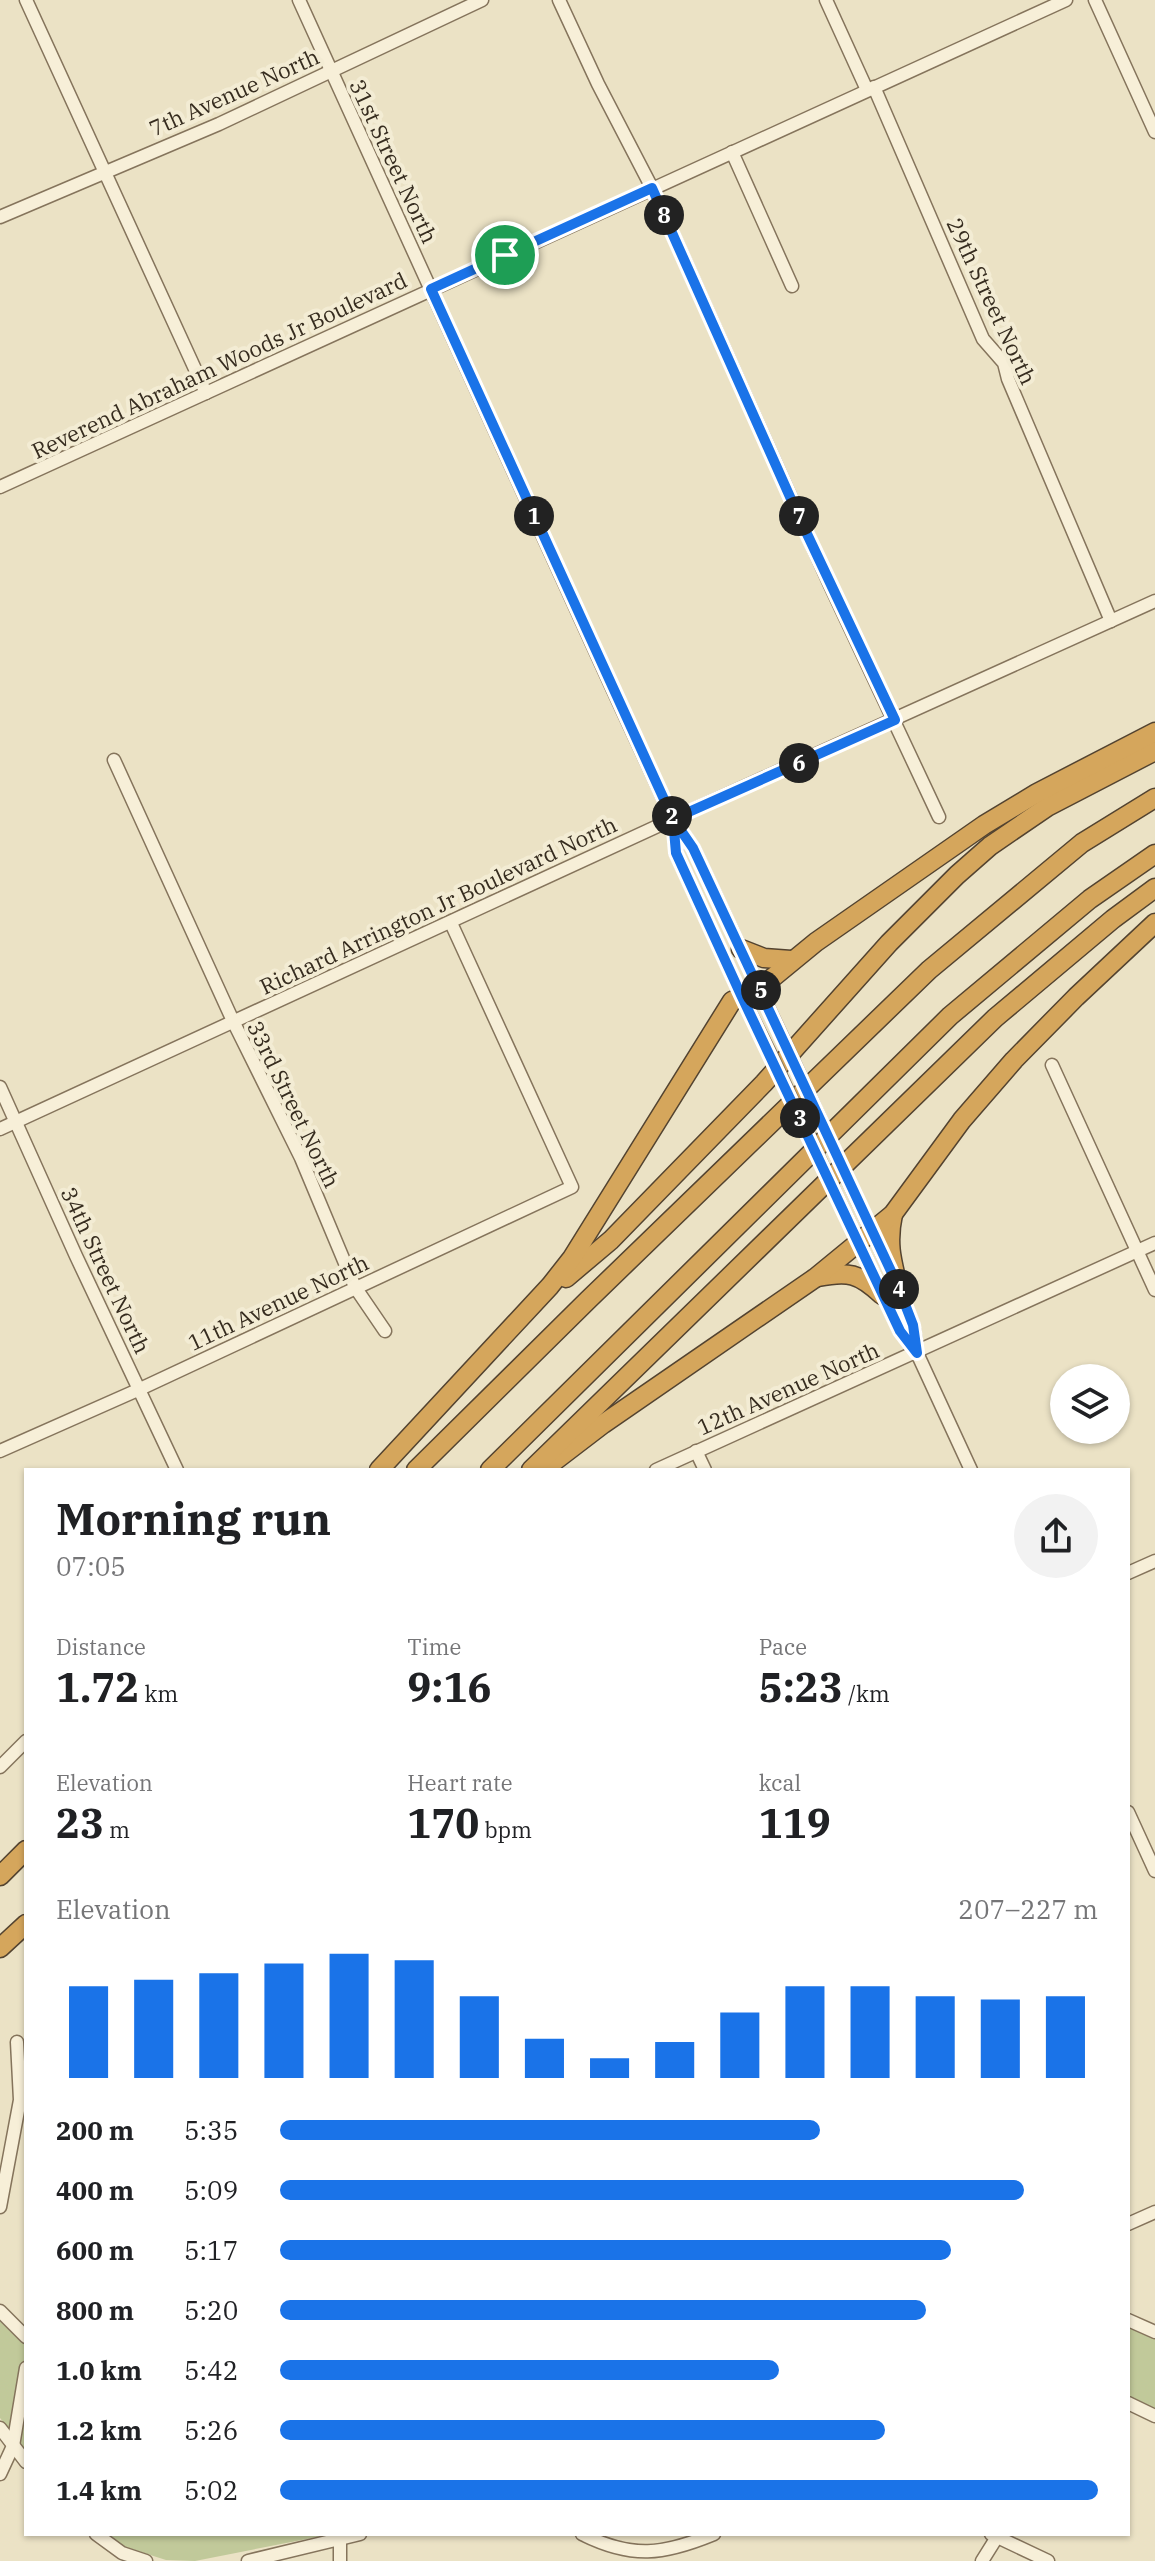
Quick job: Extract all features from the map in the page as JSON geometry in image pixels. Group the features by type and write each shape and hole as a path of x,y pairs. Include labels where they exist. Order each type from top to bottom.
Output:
{"highway":[{"path":"381,1468 528,1310 572,1258 732,1001 760,988 791,960 946,850 1037,793 1155,732"},
{"path":"528,1310 620,1231 785,1061 927,903 990,846 1070,793 1155,751"},
{"path":"418,1468 929,970 1082,843 1155,798"},
{"path":"492,1468 950,1016 1090,899 1155,854"},
{"path":"533,1468 995,1018 1155,888"},
{"path":"547,1468 603,1424 815,1278 893,1214 979,1101 1050,1023 1155,923"},
{"path":"741,949 764,958 791,960"},
{"path":"815,1278 835,1274 855,1275 890,1290 888,1237 893,1214"},
{"path":"0,1876 24,1852"},
{"path":"0,1948 24,1926"}],"street":[{"path":"26,0 206,393"},
{"name":"31st Street North","path":"299,0 673,819 693,848 848,1180 865,1236 890,1290 913,1325 917,1353 970,1468"},
{"name":"7th Avenue North","path":"0,217 219,124 482,0"},
{"path":"559,0 652,188 799,517 939,817"},
{"name":"29th Street North","path":"826,0 870,89 983,339 1004,363 1008,379 1111,621"},
{"name":"Reverend Abraham Woods Jr Boulevard","path":"0,487 1066,0"},
{"path":"1095,0 1155,132"},
{"path":"732,152 792,286"},
{"name":"Richard Arrington Jr Boulevard North","path":"0,1129 1155,601"},
{"name":"33rd Street North","path":"114,760 233,1021 301,1158 355,1287 385,1331"},
{"name":"31st Street North","path":"673,819 676,853 741,995 835,1193 865,1236"},
{"name":"11th Avenue North","path":"0,1451 572,1187 451,923"},
{"path":"1052,1065 1155,1290"},
{"name":"34th Street North","path":"0,1087 176,1468"},
{"name":"12th Avenue North","path":"660,1468 1155,1243"},
{"path":"696,1451 704,1468"},
{"path":"1130,1572 1155,1561"},
{"path":"0,1767 24,1743"},
{"path":"1130,1816 1155,1871"},
{"path":"0,2207 20,2100 17,2042"},
{"path":"1130,2223 1155,2212"},
{"path":"0,2311 24,2335"},
{"path":"1130,2321 1155,2332"},
{"path":"0,2474 13,2446 24,2380"},
{"path":"1130,2404 1155,2416"},
{"path":"0,2428 24,2460"},
{"path":"99,2536 122,2553 146,2561"},
{"path":"248,2561 340,2536 340,2561"},
{"path":"586,2536 607,2546 630,2551 680,2554 711,2536"},
{"path":"982,2561 994,2536"},
{"path":"996,2536 1048,2561"}],"green space":[{"path":"0,2318 24,2344 24,2448 0,2418"},
{"path":"1130,2327 1155,2339 1155,2412 1130,2400"},
{"path":"108,2536 322,2536 195,2561 166,2560 122,2546"}],"route":[{"path":"505,255 431,289 673,819 676,853 882,1295 900,1331 917,1353 913,1325 898,1286 693,848 673,819 895,720 771,456 652,188 505,255"}]}
